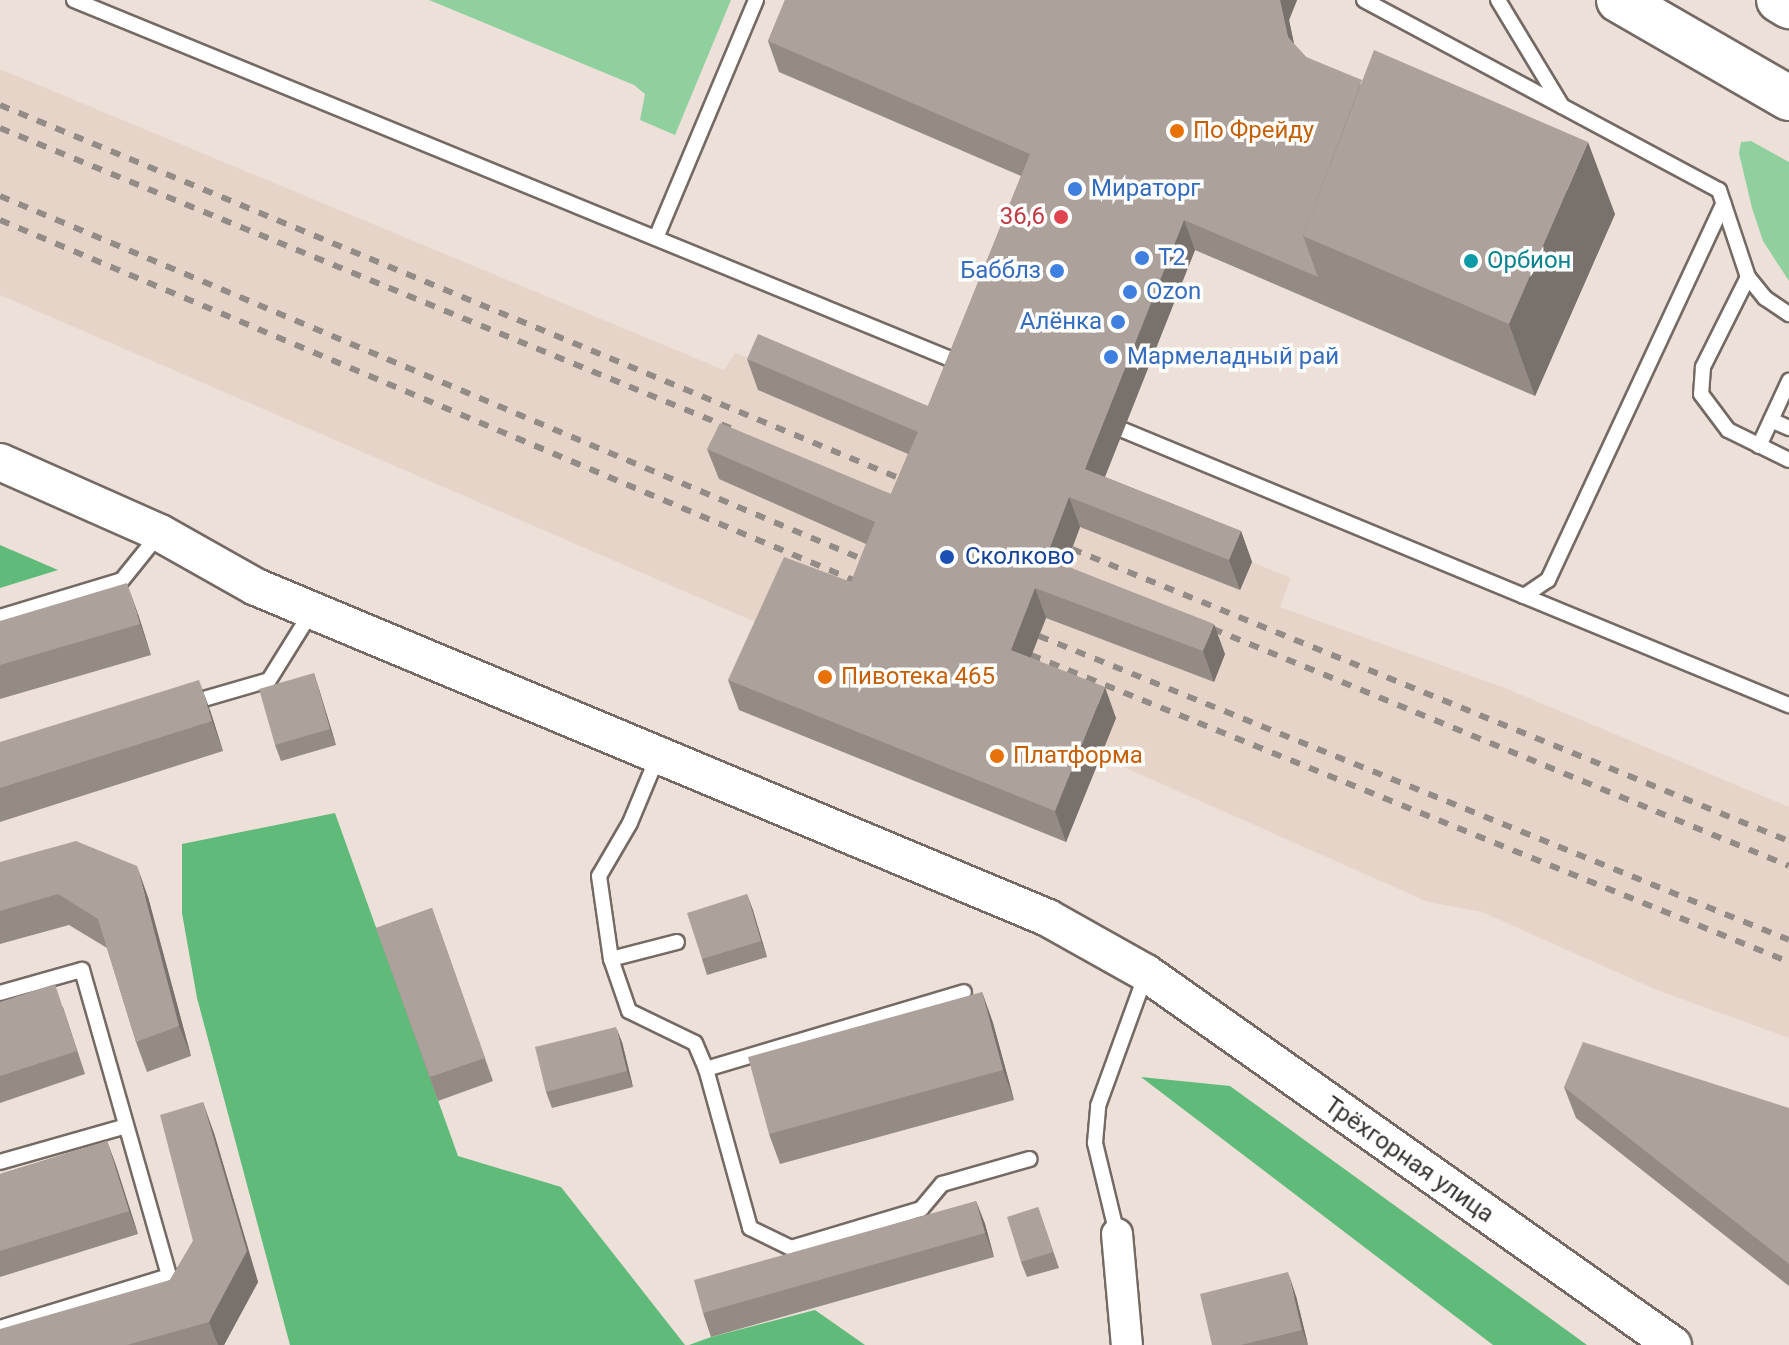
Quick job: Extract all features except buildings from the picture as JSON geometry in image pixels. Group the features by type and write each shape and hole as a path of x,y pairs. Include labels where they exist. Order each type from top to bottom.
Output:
{"highway":[{"path":"1619,0 1789,98"},
{"path":"1779,0 1789,6"}],"street":[{"name":"Трёхгорная улица","path":"0,462 160,533 256,587 657,758 1048,918 1146,973 1673,1345"},
{"path":"1117,1234 1127,1345"}],"lane":[{"path":"74,0 967,366"},
{"path":"656,238 756,0"},
{"path":"1364,0 1562,106 1721,197 1748,277 1765,298 1789,314"},
{"path":"1498,0 1562,106"},
{"path":"1524,596 1548,580 1721,197"},
{"path":"1748,277 1703,367 1701,394 1728,430 1789,460"},
{"path":"1759,446 1788,385"},
{"path":"1771,420 1789,428"},
{"path":"1123,430 1789,705"},
{"path":"0,617 122,580 160,533"},
{"path":"179,706 269,680 312,611"},
{"path":"657,758 630,823 599,876 611,959 629,1011 695,1043 706,1069 750,1228 791,1248 921,1209 942,1184 1030,1159"},
{"path":"611,959 677,942"},
{"path":"0,993 82,970 169,1276 0,1328"},
{"path":"1117,1234 1095,1143 1098,1106 1146,973"},
{"path":"706,1069 964,992"},
{"path":"0,1162 126,1126"}],"shaded area":[{"path":"0,69 724,370 735,353 769,365 758,390 1240,590 1252,562 1291,578 1280,607 1505,688 1789,807 1789,1038 1657,990 1482,912 1428,902 1101,757 1066,842 739,710 774,630 0,295"}],"green space":[{"path":"429,0 731,0 675,135 640,120 645,94 634,85"},
{"path":"1751,141 1789,162 1789,281 1763,241 1752,208 1739,153 1741,142"},
{"path":"0,545 58,570 0,588"},
{"path":"335,813 458,1156 561,1187 685,1345 290,1345 197,998 182,913 182,844"},
{"path":"1141,1077 1230,1086 1587,1345 1493,1345"},
{"path":"815,1310 865,1345 689,1345 711,1337"}],"railway":[{"path":"0,105 918,486"},
{"path":"0,128 740,432"},
{"path":"0,196 881,567"},
{"path":"0,220 872,588"},
{"path":"1072,549 1789,841"},
{"path":"1194,621 1789,866"},
{"path":"1039,636 1789,940"},
{"path":"1031,655 1789,962"}],"place":[{"name":"По Фрейду","path":"1177,131"},
{"name":"Мираторг","path":"1075,189"},
{"name":"36,6","path":"1061,217"},
{"name":"T2","path":"1142,258"},
{"name":"Орбион","path":"1471,261"},
{"name":"Бабблз","path":"1057,271"},
{"name":"Ozon","path":"1130,292"},
{"name":"Алёнка","path":"1118,322"},
{"name":"Мармеладный рай","path":"1111,357"},
{"name":"Сколково","path":"947,557"},
{"name":"Пивотека 465","path":"825,677"},
{"name":"Платформа","path":"997,756"}]}
